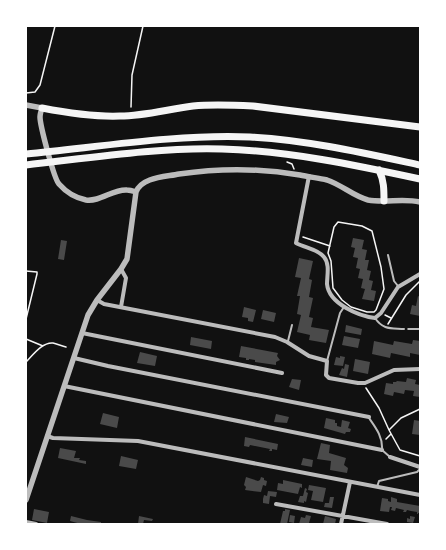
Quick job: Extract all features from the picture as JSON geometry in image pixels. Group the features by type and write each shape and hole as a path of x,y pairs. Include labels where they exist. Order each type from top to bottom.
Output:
{"main road":[{"path":"42,108 80,115 120,116 153,114 193,106 254,106 420,127"},
{"path":"26,154 141,142 219,137 271,139 318,145 420,165"},
{"path":"26,164 142,152 220,149 249,150 319,158 420,179"},
{"path":"405,162 420,161"},
{"path":"379,170 383,179 384,201"}],"street":[{"path":"26,105 42,108 40,118 46,144 58,183 67,191 75,197 86,200 100,198 114,192 127,190 136,192"},
{"path":"26,500 88,315 127,259 136,192 138,188 147,181 197,172 248,169 296,174 327,180 354,195 368,199 420,202"},
{"path":"309,176 296,243 303,247 320,252 325,258 328,267 329,292 344,307 356,313 375,318 381,313 398,287 420,274"},
{"path":"121,269 126,278 121,307"},
{"path":"97,300 104,304 262,334 287,342 309,356 328,361 326,375 329,378 365,384 394,370 420,369"},
{"path":"82,333 282,373"},
{"path":"74,358 369,417"},
{"path":"64,386 382,450"},
{"path":"47,436 53,438 138,441 420,495"},
{"path":"390,457 420,468"},
{"path":"341,524 350,482"},
{"path":"276,504 387,524"},
{"path":"26,522 36,524"}],"lane":[{"path":"388,255 394,281 398,287"},
{"path":"328,361 340,313 344,307"},
{"path":"375,318 380,325 404,329"},
{"path":"287,342 292,325"},
{"path":"369,417 379,432 382,450 390,457"},
{"path":"377,487 379,481 417,472 420,468"}],"path":[{"path":"26,93 35,92 40,85 55,26"},
{"path":"131,107 132,75 143,26"},
{"path":"283,161 292,164 296,174"},
{"path":"338,222 362,226 372,231 381,267 384,289 374,312 367,312 351,307 342,300 333,288 331,262 328,254 330,246 334,227 338,222"},
{"path":"301,236 330,246"},
{"path":"26,271 37,272 26,319"},
{"path":"386,327 406,296 420,281"},
{"path":"413,329 420,329"},
{"path":"26,340 43,346"},
{"path":"26,362 43,346 52,343 66,347"},
{"path":"366,390 379,408 400,450 420,456"},
{"path":"389,430 401,418 420,409"},
{"path":"382,444 391,434"}],"building":[{"path":"353,238 364,240 362,249 367,250 365,260 369,260 367,270 371,271 369,280 373,281 371,290 376,291 374,301 362,299 365,289 361,288 363,279 358,278 360,269 356,268 358,258 353,257 355,248 351,247"},
{"path":"61,240 67,241 64,260 58,259"},
{"path":"299,258 313,261 309,279 312,280 309,297 313,298 309,317 313,318 311,327 329,330 326,343 309,340 310,335 297,332 301,315 297,314 300,296 297,296 301,278 295,277"},
{"path":"418,296 420,297 420,316 410,314 412,305 416,306"},
{"path":"244,307 256,310 253,322 248,321 248,318 242,317"},
{"path":"263,310 276,313 274,322 261,319"},
{"path":"346,325 362,329 361,335 345,332"},
{"path":"344,336 360,339 358,348 342,345"},
{"path":"191,337 212,341 211,349 190,345"},
{"path":"413,340 420,341 420,355 410,353 410,357 391,353 390,358 372,354 374,341 393,345 394,341 412,344"},
{"path":"241,346 278,353 277,356 280,360 276,362 276,365 255,362 255,360 249,359 246,360 246,358 239,357"},
{"path":"140,352 157,356 155,366 137,363"},
{"path":"340,356 345,357 343,366 334,365 336,357 340,358"},
{"path":"355,359 370,362 368,374 353,371"},
{"path":"345,364 349,365 347,377 339,375 342,368 344,369"},
{"path":"407,378 416,380 415,384 420,385 420,397 413,396 414,391 405,390 404,394 394,392 393,396 384,394 386,383 393,384 393,382 397,381 406,382"},
{"path":"292,379 301,380 299,390 289,387"},
{"path":"103,413 119,417 117,428 100,424"},
{"path":"276,414 289,417 287,423 274,422"},
{"path":"326,418 335,420 337,426 341,427 342,420 350,422 348,428 351,429 350,432 346,432 345,434 324,428"},
{"path":"414,420 420,421 420,435 412,434"},
{"path":"245,437 278,444 277,450 272,449 272,451 269,451 270,449 250,445 249,447 244,446"},
{"path":"321,443 330,445 329,453 346,458 344,465 348,468 347,473 330,470 331,461 317,459"},
{"path":"60,448 76,451 74,458 80,458 79,460 86,461 86,464 58,458"},
{"path":"121,456 138,460 136,469 119,466"},
{"path":"303,458 313,460 312,467 301,465"},
{"path":"246,477 258,481 261,477 264,478 264,480 267,481 266,486 263,485 261,492 245,490 246,487 244,485"},
{"path":"283,480 302,484 302,488 300,487 298,494 277,490 278,483 283,484"},
{"path":"309,485 326,488 323,502 311,500 313,491 308,490"},
{"path":"305,488 307,489 306,492 308,493 306,502 298,502 300,496 303,496"},
{"path":"268,491 277,492 276,497 270,496 269,504 263,503 264,495 267,496"},
{"path":"330,497 334,497 332,508 324,507 325,503 329,503"},
{"path":"391,497 397,499 397,502 420,506 420,513 417,514 417,512 407,510 406,512 403,512 404,510 396,508 395,511 391,510 392,507 390,507 389,512 380,511 382,498 388,499 388,501 391,502"},
{"path":"34,509 49,512 47,523 32,520"},
{"path":"285,509 290,510 287,524 280,524 283,511 285,511"},
{"path":"290,515 295,516 294,523 289,522"},
{"path":"306,515 311,516 309,523 299,524 301,517 305,518"},
{"path":"71,516 101,522 101,524 81,524 70,521"},
{"path":"139,516 153,519 152,521 144,520 143,524 138,524"},
{"path":"325,516 336,519 335,524 323,524"},
{"path":"410,516 415,517 413,523 407,522 407,518 410,519"}]}
